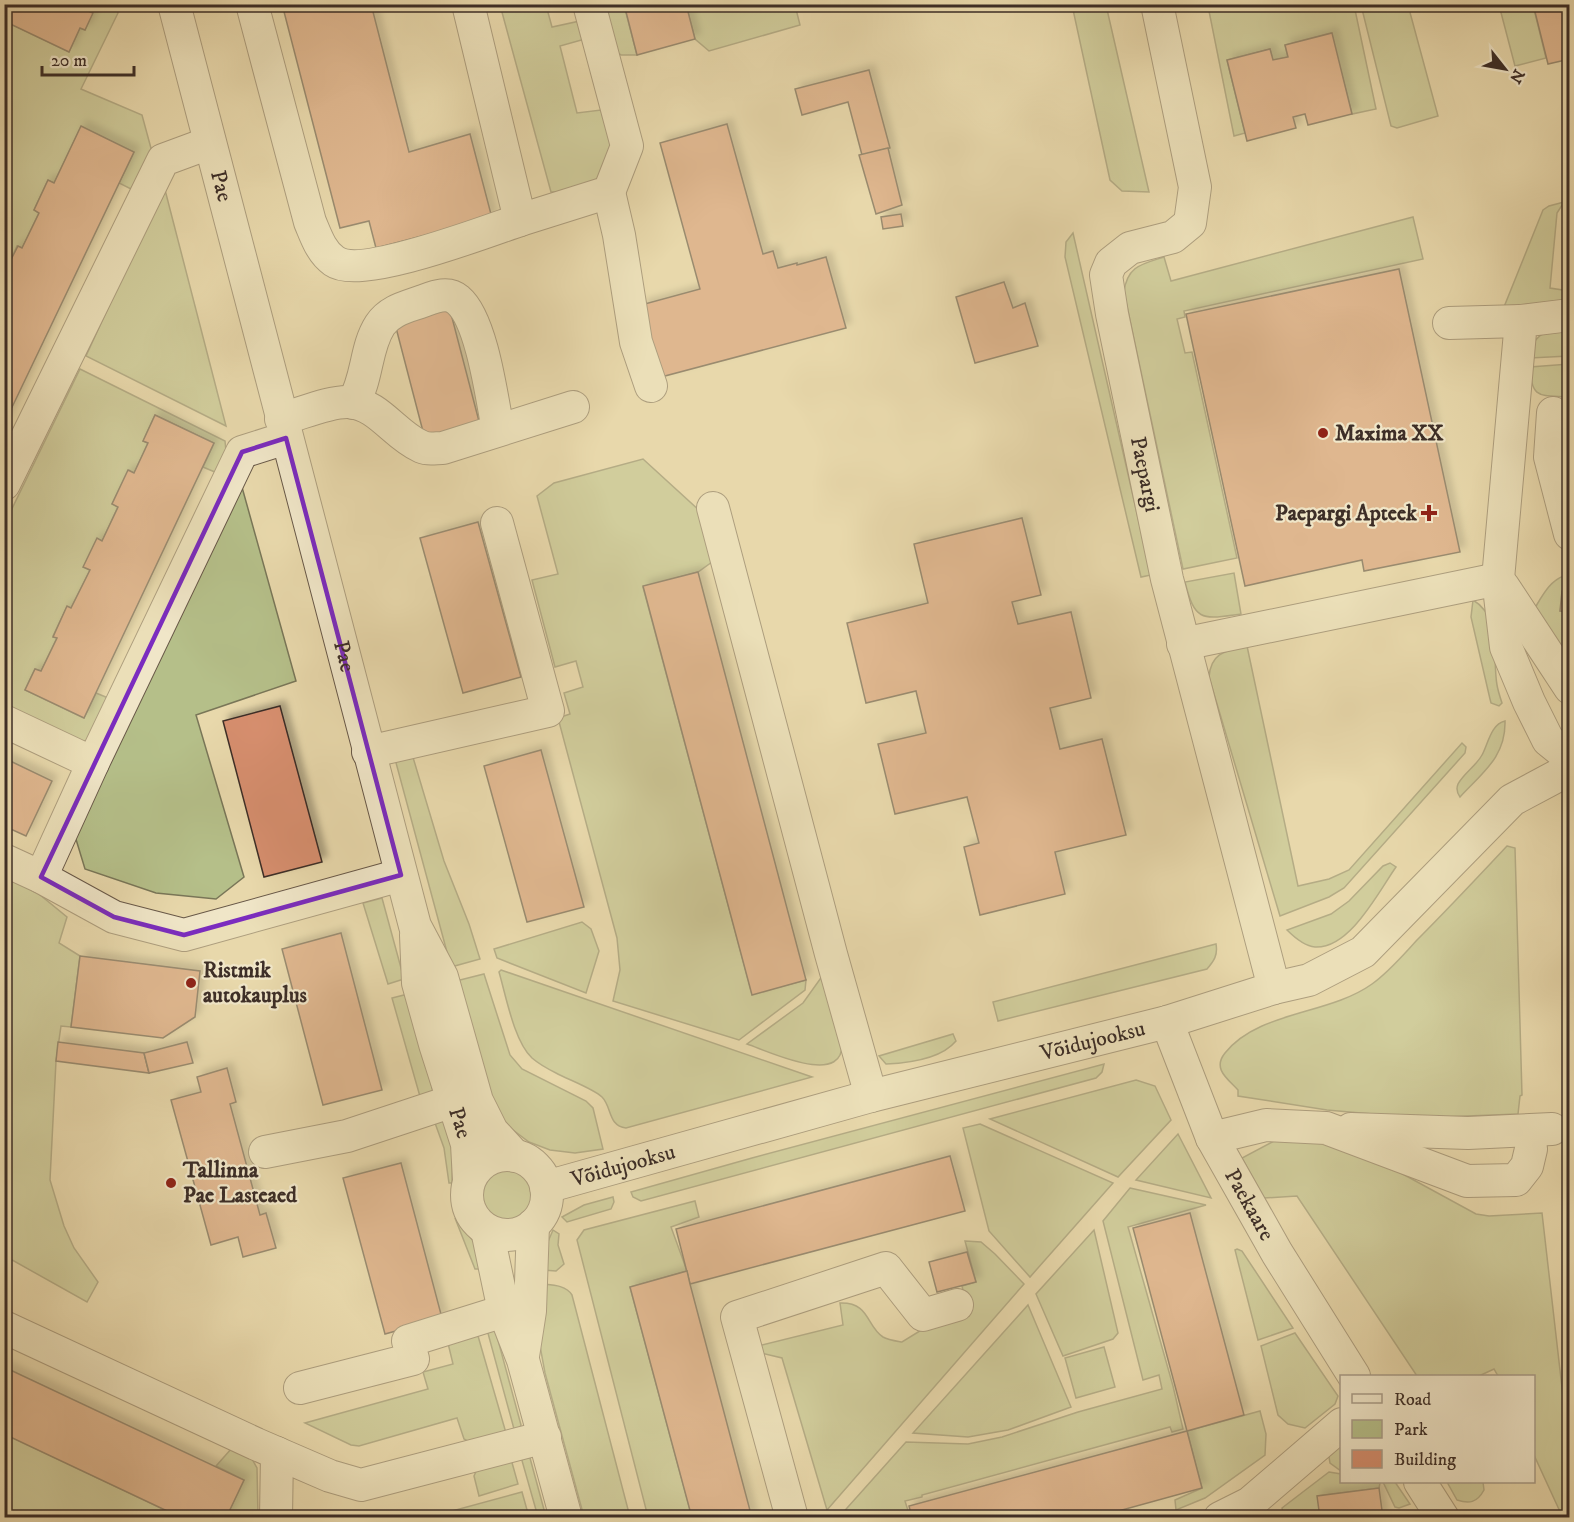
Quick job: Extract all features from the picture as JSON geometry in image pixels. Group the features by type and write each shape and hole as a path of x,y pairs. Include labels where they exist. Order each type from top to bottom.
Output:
{"street":[{"name":"Pae","path":"152,4 206,131"},
{"name":"Pae","path":"174,4 368,752 416,926 417,983 464,1097 515,1155"},
{"path":"252,4 309,222 323,250 335,262 354,265 389,262 609,192"},
{"path":"468,4 520,220"},
{"path":"589,4 627,146 609,192 619,235 636,342 651,386"},
{"name":"Paepargi","path":"1157,4 1195,187 1190,223 1173,237 1130,248 1111,263 1106,275 1167,579 1274,988"},
{"name":"Pae","path":"4,484 163,160 206,131"},
{"path":"353,403 363,384 378,328 386,318 396,310 438,296 449,295 458,299 471,318 486,368 498,430"},
{"path":"1449,323 1521,321 1569,315"},
{"path":"1521,321 1498,579 1506,647 1548,740 1569,758"},
{"path":"41,877 242,452 327,406 341,403 363,406 419,446 428,449 443,448 573,407"},
{"path":"1514,405 1561,415 1550,457 1569,534"},
{"path":"713,508 831,954 871,1095"},
{"path":"368,752 548,711 497,523"},
{"path":"1183,644 1498,579"},
{"path":"1498,579 1569,688"},
{"path":"4,721 93,763"},
{"name":"Võidujooksu","path":"546,1187 617,1169 871,1095 1167,1022 1274,988 1309,980 1363,952 1512,800 1569,769"},
{"path":"4,860 41,877 114,917 184,935 401,875"},
{"name":"Paekaare","path":"1167,1022 1212,1138 1277,1253 1353,1375"},
{"name":"Pae","path":"464,1097 469,1180"},
{"path":"265,1152 347,1136 464,1097"},
{"path":"1212,1138 1266,1125 1468,1133 1541,1139 1527,1166 1516,1180 1467,1181 1326,1128"},
{"path":"501,1155 515,1155 529,1162 544,1180 546,1187 545,1208 540,1217 527,1230 511,1235 495,1234 487,1230 479,1225 469,1209 466,1189 469,1180 477,1168 501,1155"},
{"path":"522,1360 530,1311 533,1225"},
{"path":"487,1230 504,1311 522,1360 566,1518"},
{"path":"792,1518 737,1317 886,1268 923,1315 957,1305"},
{"path":"300,1388 413,1359 408,1341 504,1311"},
{"path":"4,1327 277,1453 330,1476 361,1485 545,1437"},
{"path":"1220,1518 1250,1503 1340,1425"},
{"path":"276,1518 277,1453"},
{"path":"1421,1483 1443,1518"}],"highlighted area":[{"path":"286,438 401,875 184,935 114,917 41,877 242,452"}],"green space":[{"path":"1217,4 1354,5 1376,109 1352,114 1331,33 1285,45 1288,57 1273,60 1270,49 1227,60 1245,133 1234,136 1209,11 1218,9"},
{"path":"85,5 116,5 118,13 81,89 142,115 152,152 131,189 119,183 134,152 81,127 54,183 48,180 34,210 39,213 22,248 17,246 5,273 5,21 69,52 80,28 85,30 92,13 88,11 90,7"},
{"path":"500,5 546,5 552,27 580,21 585,39 560,46 577,113 601,110 612,150 597,182 581,192 551,192"},
{"path":"599,5 624,5 637,55 621,55 610,48"},
{"path":"686,5 795,5 800,25 709,51 695,39"},
{"path":"1072,5 1106,5 1149,192 1122,191 1110,180"},
{"path":"1361,5 1408,5 1438,116 1397,128 1391,126"},
{"path":"1499,5 1533,5 1546,58 1515,66"},
{"path":"164,186 226,426 86,356"},
{"path":"1564,202 1557,213 1550,288 1569,291 1569,303 1504,307 1543,210"},
{"path":"1413,217 1423,259 1184,311 1185,317 1177,319 1185,353 1192,352 1237,558 1183,569 1124,292 1128,277 1142,264 1164,257 1171,281"},
{"path":"1073,233 1151,575 1141,577 1065,257 1066,242"},
{"path":"1569,328 1569,356 1530,358 1534,342 1542,334"},
{"path":"1569,364 1569,397 1539,394 1535,390 1530,367"},
{"path":"80,369 225,441 227,462 222,475 203,467 214,443 155,415 143,441 148,443 134,473 129,470 112,504 118,507 102,541 97,539 84,567 90,570 71,608 67,607 53,636 57,638 41,671 35,669 25,690 84,718 96,693 113,700 93,739 72,744 5,710 4,525"},
{"path":"643,459 701,512 712,562 698,572 643,587 752,994 806,980 805,990 739,1040 613,1001 620,970 617,938 558,718 570,714 564,693 583,687 576,661 555,667 532,580 558,574 537,496 554,483"},
{"path":"240,480 296,681 196,715 244,877 216,899 156,893 85,869 75,836"},
{"path":"1234,573 1241,614 1209,617 1197,611 1185,582"},
{"path":"1564,576 1569,577 1569,664 1531,614 1553,582"},
{"path":"1473,600 1482,607 1492,627 1497,685 1502,703 1499,706 1491,703 1490,699 1471,617"},
{"path":"1247,646 1298,886 1329,879 1349,870 1462,743 1466,747 1465,753 1344,888 1329,897 1280,916 1209,677 1210,669 1216,658 1226,651"},
{"path":"1505,721 1504,734 1497,755 1460,797 1457,791 1458,784 1479,759 1493,730"},
{"path":"412,754 444,861 480,959 451,967 395,759"},
{"path":"1507,846 1515,848 1522,1095 1518,1114 1417,1118 1327,1110 1238,1096 1238,1090 1226,1078 1220,1064 1225,1053 1239,1039 1275,1021 1336,1002 1372,984 1396,963"},
{"path":"1390,863 1396,867 1381,890 1352,929 1340,939 1328,945 1315,947 1303,943 1287,930 1331,914 1349,901 1383,866"},
{"path":"5,870 18,877 67,917 59,943 80,956 71,1027 61,1026 56,1061 50,1180 64,1226 74,1248 98,1282 87,1302 5,1256"},
{"path":"382,898 404,979 388,984 363,903"},
{"path":"582,922 591,929 599,951 586,993 497,958 494,949"},
{"path":"1216,944 1215,958 1207,969 998,1021 993,1002"},
{"path":"501,970 812,1077 626,1128 620,1127 613,1120 602,1097 532,1058 515,1030 499,972"},
{"path":"484,974 510,1055 522,1069 586,1101 593,1108 603,1149 575,1153 550,1150 529,1142 509,1127 493,1106 452,982"},
{"path":"823,975 842,1043 839,1056 831,1063 818,1065 787,1059 747,1044 803,1003"},
{"path":"408,994 434,1095 421,1100 392,998"},
{"path":"953,1034 956,1041 950,1047 924,1059 886,1064 879,1056"},
{"path":"1104,1064 1102,1072 1096,1078 641,1201 633,1197 631,1192 752,1158"},
{"path":"1136,1080 1155,1086 1171,1120 1118,1177 990,1119"},
{"path":"443,1120 453,1135 452,1183 449,1183 444,1148 435,1123"},
{"path":"980,1124 1113,1183 1030,1277 989,1231 963,1128"},
{"path":"1178,1134 1211,1198 1136,1180"},
{"path":"1311,1136 1377,1160 1476,1214 1489,1216 1542,1213 1569,1449 1569,1517 1559,1517 1562,1516 1535,1457 1535,1375 1497,1375 1494,1369 1481,1375 1416,1375 1297,1196 1264,1198 1242,1158 1280,1138"},
{"path":"508,1170 517,1172 528,1181 533,1195 531,1204 522,1215 508,1220 499,1218 488,1209 483,1195 485,1186 494,1175"},
{"path":"1130,1188 1206,1205 1128,1227 1183,1429 1172,1432 1170,1427 922,1495 922,1497 905,1501 910,1517 839,1517 906,1442 968,1444 1002,1437 1078,1412 1162,1389 1159,1375 1143,1380 1103,1221"},
{"path":"613,1197 614,1202 611,1209 567,1222 562,1217 584,1205"},
{"path":"695,1201 699,1217 671,1227 687,1271 630,1287 692,1517 648,1517 577,1240 584,1230"},
{"path":"455,1218 478,1247 490,1269 475,1269"},
{"path":"553,1230 559,1234 558,1245 564,1264 556,1271 543,1270 544,1251"},
{"path":"1094,1230 1118,1333 1113,1339 1063,1356 1036,1294"},
{"path":"965,1241 981,1242 1024,1284 827,1510 782,1358 761,1353 758,1346 843,1325 840,1303 857,1306 883,1337 902,1342 923,1329 969,1316 962,1286 976,1282"},
{"path":"1235,1250 1242,1251 1293,1328 1258,1340"},
{"path":"542,1284 563,1287 572,1295 630,1517 584,1517 545,1373 540,1346"},
{"path":"1028,1305 1071,1407 1008,1430 968,1437 913,1433"},
{"path":"486,1326 495,1329 521,1425 519,1429 514,1429"},
{"path":"476,1329 506,1433 471,1443 464,1439 457,1418 359,1446 351,1445 305,1423 428,1389 423,1372 453,1364 447,1339"},
{"path":"1295,1333 1338,1396 1335,1404 1305,1428 1288,1424 1278,1415 1261,1346"},
{"path":"1104,1347 1115,1387 1076,1398 1065,1358"},
{"path":"1260,1411 1266,1434 1265,1455 1205,1498 1176,1510 1175,1500 1202,1488 1187,1431"},
{"path":"5,1434 182,1518 5,1518"},
{"path":"1340,1442 1340,1470 1330,1463 1328,1451"},
{"path":"232,1448 252,1459 257,1468 258,1517 226,1517 244,1480 216,1466"},
{"path":"527,1455 530,1458 546,1517 538,1517 521,1457"},
{"path":"511,1459 518,1484 479,1496 474,1476 477,1469"},
{"path":"1329,1472 1340,1474 1340,1483 1380,1483 1379,1488 1318,1496 1320,1517 1284,1517 1282,1508"},
{"path":"1383,1483 1396,1483 1410,1504 1395,1507"},
{"path":"1448,1483 1483,1483 1484,1490 1476,1500 1469,1502 1457,1500"},
{"path":"522,1492 529,1517 430,1517"}],"building":[{"path":"4,4 85,4 90,7 88,11 93,13 85,30 80,28 69,52 4,21"},
{"path":"282,4 371,4 409,152 470,134 492,218 376,248 369,221 340,228"},
{"path":"624,4 686,4 695,39 637,55"},
{"path":"1533,4 1570,4 1570,59 1548,64"},
{"path":"1332,33 1352,114 1308,125 1305,114 1293,117 1296,128 1247,141 1227,60 1270,49 1273,60 1288,57 1285,45"},
{"path":"869,70 890,148 862,155 848,102 802,115 795,89"},
{"path":"727,124 763,254 773,251 778,268 826,257 846,328 661,377 641,305 700,289 660,143"},
{"path":"81,126 134,152 4,424 4,289 9,279 4,277 4,273 18,246 22,248 39,213 34,210 48,180 54,183"},
{"path":"888,148 902,205 876,214 859,155"},
{"path":"901,214 903,226 883,229 881,217"},
{"name":"Maxima XX","path":"1399,269 1460,552 1364,571 1362,560 1245,586 1186,314"},
{"path":"1004,282 1013,308 1025,303 1038,346 975,363 956,297"},
{"path":"449,306 481,429 426,443 394,320"},
{"path":"155,415 214,443 84,718 25,690 35,669 41,671 57,638 53,637 67,606 71,608 90,570 83,567 97,538 102,541 118,507 112,504 128,470 134,473 148,443 143,441"},
{"path":"1022,518 1041,595 1012,602 1018,624 1071,612 1091,698 1050,708 1060,749 1102,739 1126,835 1055,852 1065,894 980,915 964,847 979,843 967,797 895,814 878,744 926,733 916,691 866,703 847,623 928,603 914,544"},
{"path":"478,522 521,677 463,693 420,538"},
{"path":"698,572 806,980 752,995 643,586"},
{"path":"1562,591 1570,592 1570,612 1560,611"},
{"path":"280,706 322,862 264,877 223,721"},
{"path":"541,750 584,907 527,922 484,766"},
{"path":"4,758 52,781 26,836 4,826"},
{"path":"341,933 382,1090 323,1105 282,949"},
{"path":"80,956 200,971 195,1017 163,1038 71,1027"},
{"path":"58,1042 144,1053 149,1073 56,1061"},
{"path":"187,1042 193,1063 149,1073 144,1053"},
{"path":"227,1068 236,1102 230,1104 260,1215 266,1213 276,1248 243,1257 238,1237 211,1245 171,1100 201,1092 197,1077"},
{"path":"950,1156 965,1211 690,1284 676,1229"},
{"path":"401,1163 442,1318 385,1334 343,1178"},
{"path":"1190,1213 1244,1415 1187,1431 1133,1228"},
{"path":"967,1252 976,1282 937,1292 929,1262"},
{"path":"687,1271 752,1518 692,1518 630,1287"},
{"path":"4,1367 244,1480 226,1518 182,1518 4,1434"},
{"path":"1187,1431 1202,1488 1093,1518 912,1518 909,1506"},
{"path":"1379,1488 1383,1518 1320,1518 1317,1496"}],"place":[{"name":"Maxima XX","path":"1323,433"},
{"name":"Paepargi Apteek","path":"1429,513"},
{"name":"Ristmik autokauplus","path":"191,983"},
{"name":"Tallinna Pae Lasteaed","path":"171,1183"}]}
